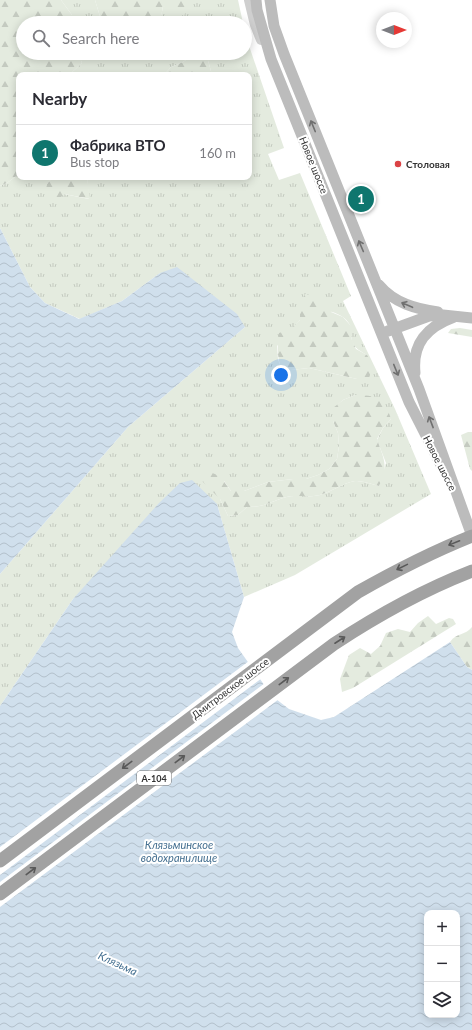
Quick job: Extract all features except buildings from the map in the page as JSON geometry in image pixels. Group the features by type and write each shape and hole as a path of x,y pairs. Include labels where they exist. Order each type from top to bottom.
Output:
{"highway":[{"name":"Дмитровское шоссе","path":"0,861 358,592 396,570 437,550 472,536"},
{"name":"А-104","path":"0,894 334,644 365,623 406,601 472,572"}],"main road":[{"path":"256,0 257,10 271,59"},
{"name":"Новое шоссе","path":"270,0 273,22 284,54 417,384 458,499"},
{"name":"Новое шоссе","path":"271,59 409,402 458,499"},
{"path":"376,282 386,293 407,305 424,310 472,318"},
{"path":"381,334 429,316 458,316"},
{"name":"А-104","path":"417,384 414,365 420,343 427,332 435,326 458,316"},
{"name":"А-104","path":"458,499 472,536"}],"street":[{"name":"Новое шоссе","path":"249,0 255,25 271,59"}],"green space":[{"path":"0,0 61,0 72,16 16,16 16,60 81,60 82,63 72,72 16,72 16,176 0,186"},
{"path":"61,0 95,0 100,16 72,16"},
{"path":"95,0 187,0 187,8 184,16 163,6 161,16 100,16"},
{"path":"187,0 238,0 241,16 161,16 163,6 187,8"},
{"path":"252,54 284,148 268,154 279,180 300,173 351,296 343,301 395,409 431,494 295,575 244,597 217,504 73,599 0,706 0,574 128,427 245,327 160,273 122,301 80,319 45,303 30,287 0,228 0,186 16,176 16,180 50,180 47,184 64,194 89,199 87,180 252,180 252,72 211,72 208,60 252,60","holes":["300,307 320,309 335,313 346,320 350,325 352,342 358,349 367,355 357,379 309,368 282,371 278,359 277,346 300,320","355,395 391,419 383,428 377,440 386,463 379,486 355,481 320,495 283,498 262,505 247,507 238,515 228,516 220,499 224,481 231,491 244,491 268,482 306,479 329,469 337,459 339,446 338,433 333,421 334,408 343,400"]},
{"path":"81,60 186,60 171,67 167,72 72,72 82,63"},
{"path":"186,60 208,60 211,72 167,72 171,67"},
{"path":"50,180 87,180 90,199 64,194 56,202 45,196 47,184"},
{"path":"305,294 329,300 331,312 343,317 351,326 351,338 356,349 367,355 373,366 369,378 357,379 309,368 282,371 278,352 279,333 291,329 300,320 300,307"},
{"path":"460,328 472,330 472,337 448,333 451,329"},
{"path":"355,395 374,397 378,399 386,406 391,419 383,428 377,439 385,467 379,486 355,481 320,495 283,498 262,505 247,507 238,515 228,516 220,499 198,477 202,471 212,473 219,476 231,491 244,491 268,482 306,479 318,475 329,469 337,459 339,446 338,433 333,421 333,408 343,400"},
{"path":"472,432 472,471 470,469 461,435"},
{"path":"428,616 436,624 449,618 453,619 456,624 353,688 342,692 340,679 349,655 360,648 371,654 380,646 386,633 398,629 410,632 418,623"},
{"path":"472,627 472,670 467,667 450,642 455,637 467,632"}],"water":[{"path":"0,228 30,287 45,303 79,319 122,301 160,273 177,267 237,314 245,327 128,427 0,574"},
{"name":"Клязьминское водохранилище","path":"192,480 217,504 244,597 232,632 238,648 272,696 289,709 321,720 334,717 450,642 467,667 472,670 472,1030 0,1030 0,706 73,599 159,503 180,483"}],"pier":[{"path":"249,661 262,678 0,875 0,847"},
{"path":"265,683 279,699 0,907 0,882"}],"place":[{"name":"Столовая","path":"398,164"},
{"name":"Фабрика ВТО","path":"361,199"}],"water label":[{"name":"Клязьма","path":"118,963"}]}
